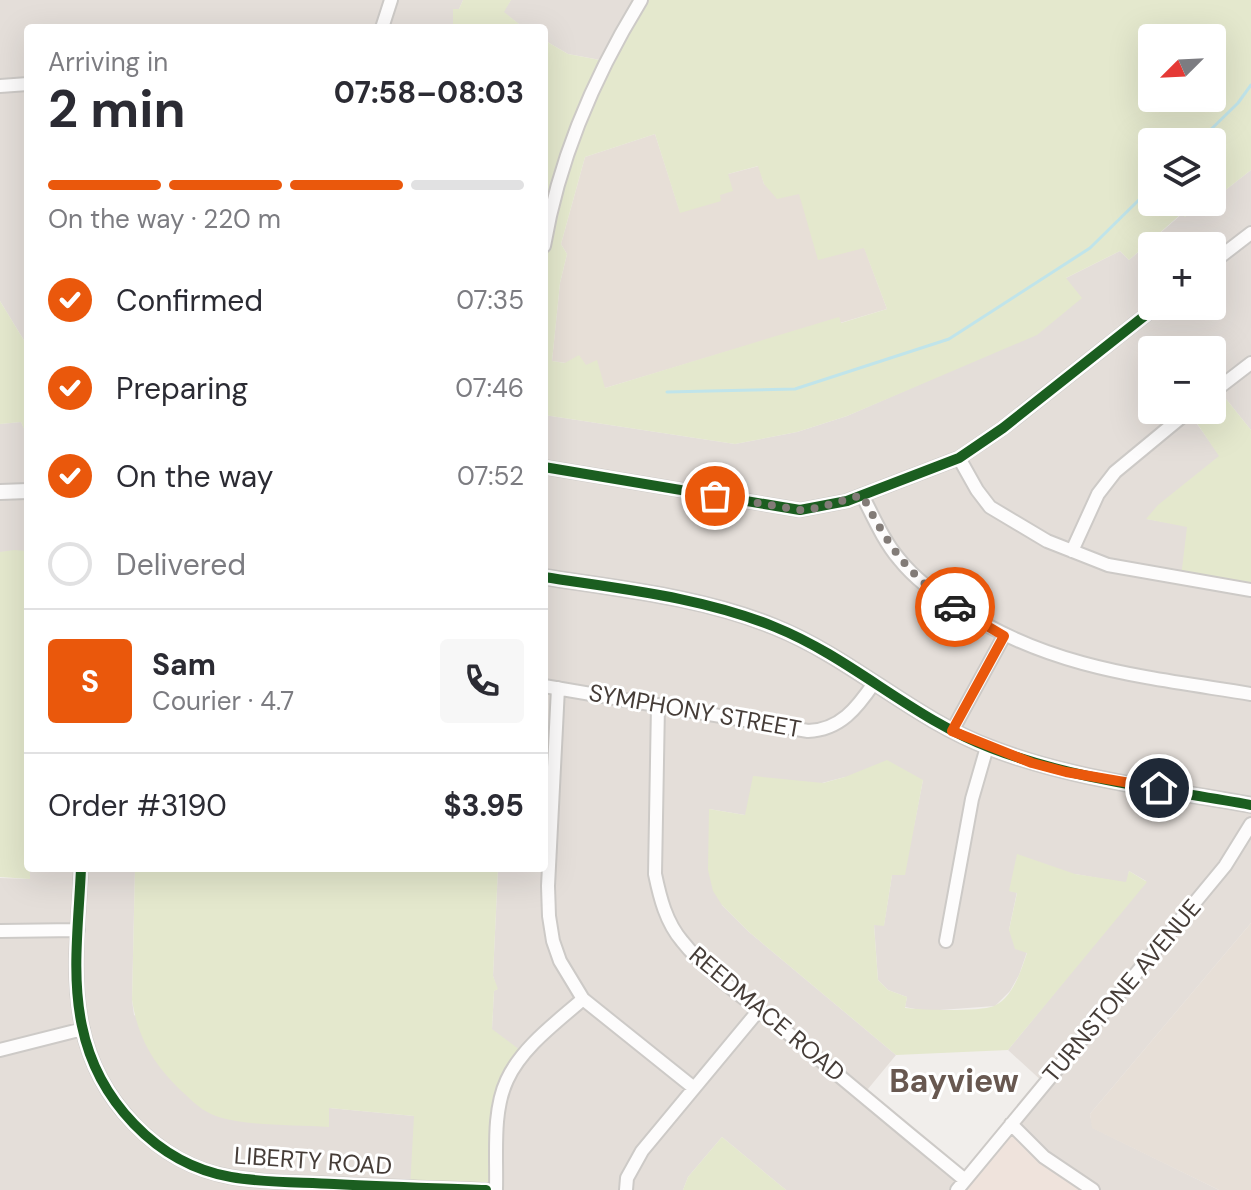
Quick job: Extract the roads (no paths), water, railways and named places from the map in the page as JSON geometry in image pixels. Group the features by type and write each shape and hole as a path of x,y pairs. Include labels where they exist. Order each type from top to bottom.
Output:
{"street":[{"path":"383,24 391,0"},
{"path":"548,228 559,180 582,115 607,60 641,0"},
{"path":"0,86 24,84"},
{"path":"1226,252 1251,233"},
{"path":"548,468 800,510 832,505 959,458 1003,428 1139,320"},
{"path":"1226,382 1251,363"},
{"path":"1072,551 1098,494 1115,472 1173,424"},
{"path":"959,458 990,507 1037,536 1108,565 1251,590"},
{"path":"0,492 24,491"},
{"path":"862,495 892,549 910,570 944,599 1004,636 1052,655 1099,668 1251,694"},
{"path":"548,578 666,597 753,619 797,637 952,731 987,747 1066,772 1251,805"},
{"path":"952,731 1004,636"},
{"name":"SYMPHONY STREET","path":"548,687 816,731 830,728 847,717 874,683"},
{"path":"558,688 549,916 560,961 583,999 694,1088"},
{"name":"REEDMACE ROAD","path":"658,705 654,849 659,895 680,939 961,1185"},
{"path":"946,941 972,799 987,747"},
{"name":"TURNSTONE AVENUE","path":"961,1185 1225,866 1251,824"},
{"name":"LIBERTY ROAD","path":"81,872 78,930 79,999 83,1029 98,1076 121,1109 159,1145 200,1168 251,1180 486,1190"},
{"path":"0,931 78,930"},
{"path":"496,1190 498,1120 506,1081 519,1060 583,999"},
{"path":"626,1190 627,1178 642,1151 759,1010"},
{"path":"0,1050 83,1029"},
{"path":"1011,1124 1044,1157 1093,1190"}],"waterway":[{"path":"1212,128 1251,85"},
{"path":"667,392 795,389 949,339 1090,248 1138,201"}],"district":[{"name":"Bayview","path":"954,1081"}]}
